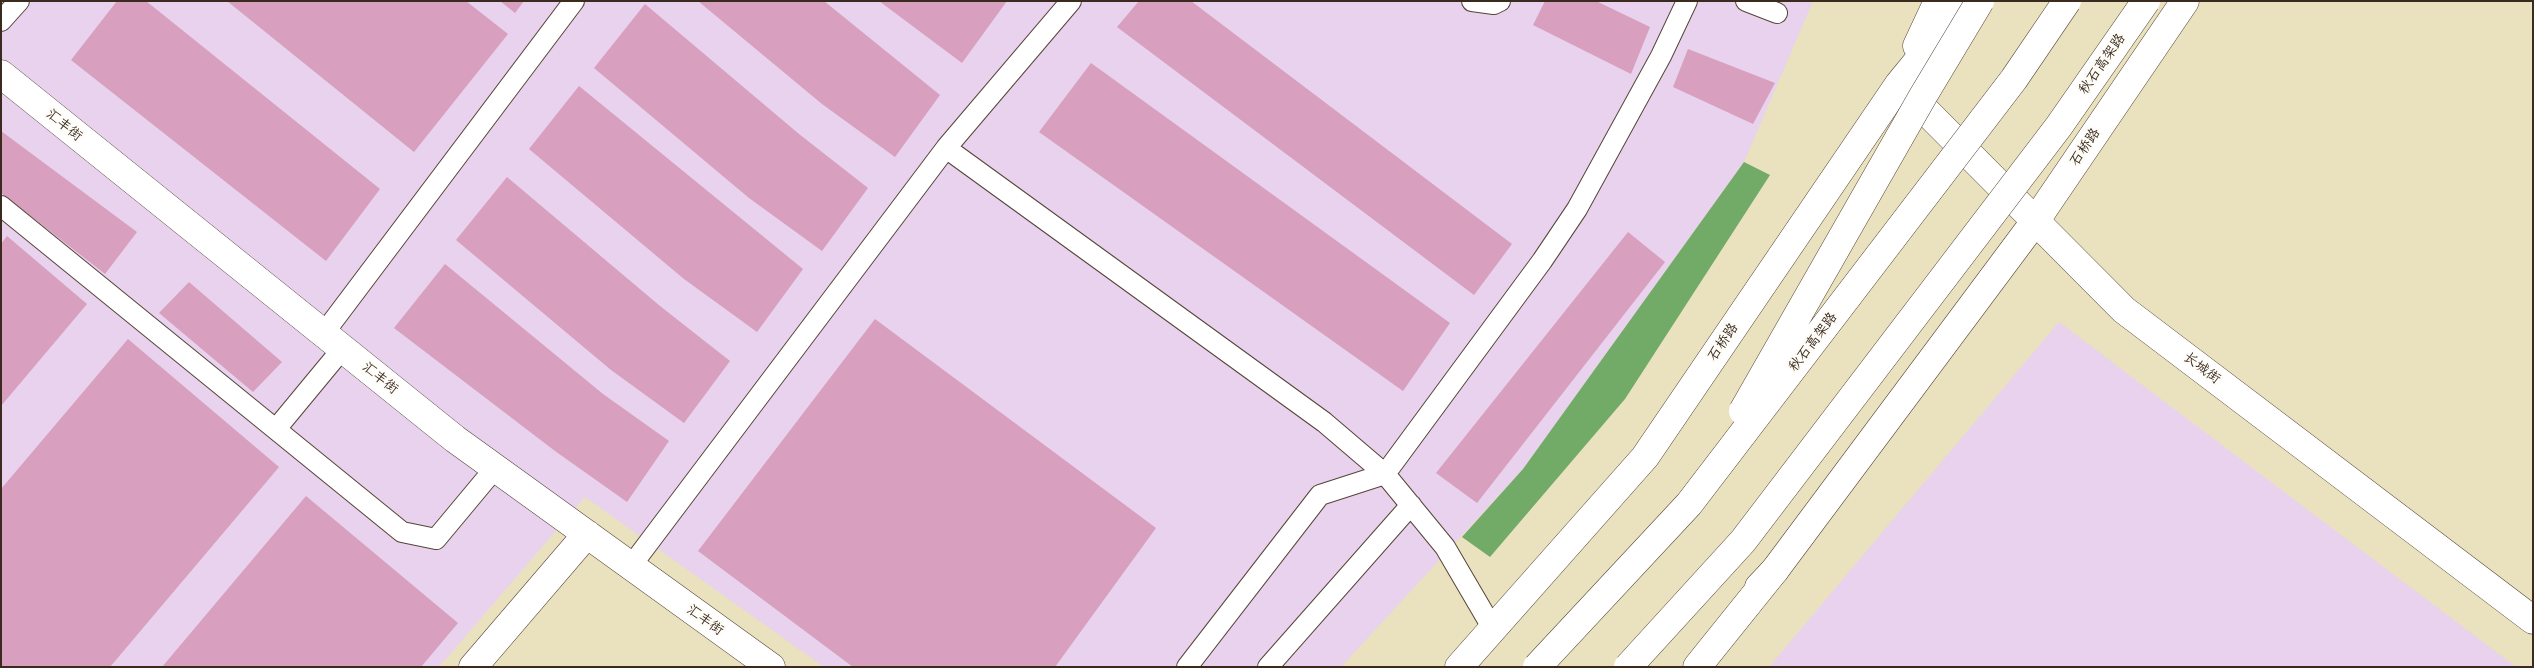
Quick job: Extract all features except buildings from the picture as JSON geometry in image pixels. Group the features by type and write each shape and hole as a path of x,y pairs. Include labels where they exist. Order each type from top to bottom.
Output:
{"main road":[{"path":"1899,84 1938,1"},
{"name":"石桥路","path":"1459,667 1645,457 1899,84 1966,1"},
{"path":"1689,504 1913,113 1980,1"},
{"name":"秋石高架路","path":"1537,667 1689,504 2014,79 2067,1"},
{"name":"秋石高架路","path":"1628,667 1743,541 2059,126 2146,1"},
{"name":"石桥路","path":"1685,667 1775,570 2036,220 2185,1"},
{"name":"汇丰街","path":"1,74 455,439 771,667"},
{"name":"长城街","path":"1899,84 2124,310 2533,620"},
{"path":"473,667 587,534"},
{"path":"1697,667 1775,570"}],"lane":[{"path":"1,21 19,1"},
{"path":"276,430 333,341 574,1"},
{"path":"631,566 946,148 1071,1"},
{"path":"1472,1 1494,4 1500,1"},
{"path":"1187,667 1320,495 1385,474 1542,261 1577,210 1661,56 1688,1"},
{"path":"1746,1 1777,13"},
{"path":"946,148 1324,422 1385,474 1445,547 1493,629"},
{"path":"1,206 402,532 436,539 496,468"},
{"path":"1268,667 1411,505"}],"shaded area":[{"path":"1,1 1813,1 1744,162 1523,469 1341,667 824,667 585,497 439,667 1,667"},
{"path":"2059,322 2516,667 1769,667"}],"green space":[{"path":"1744,162 1770,175 1625,399 1490,557 1462,537 1523,469"}]}
